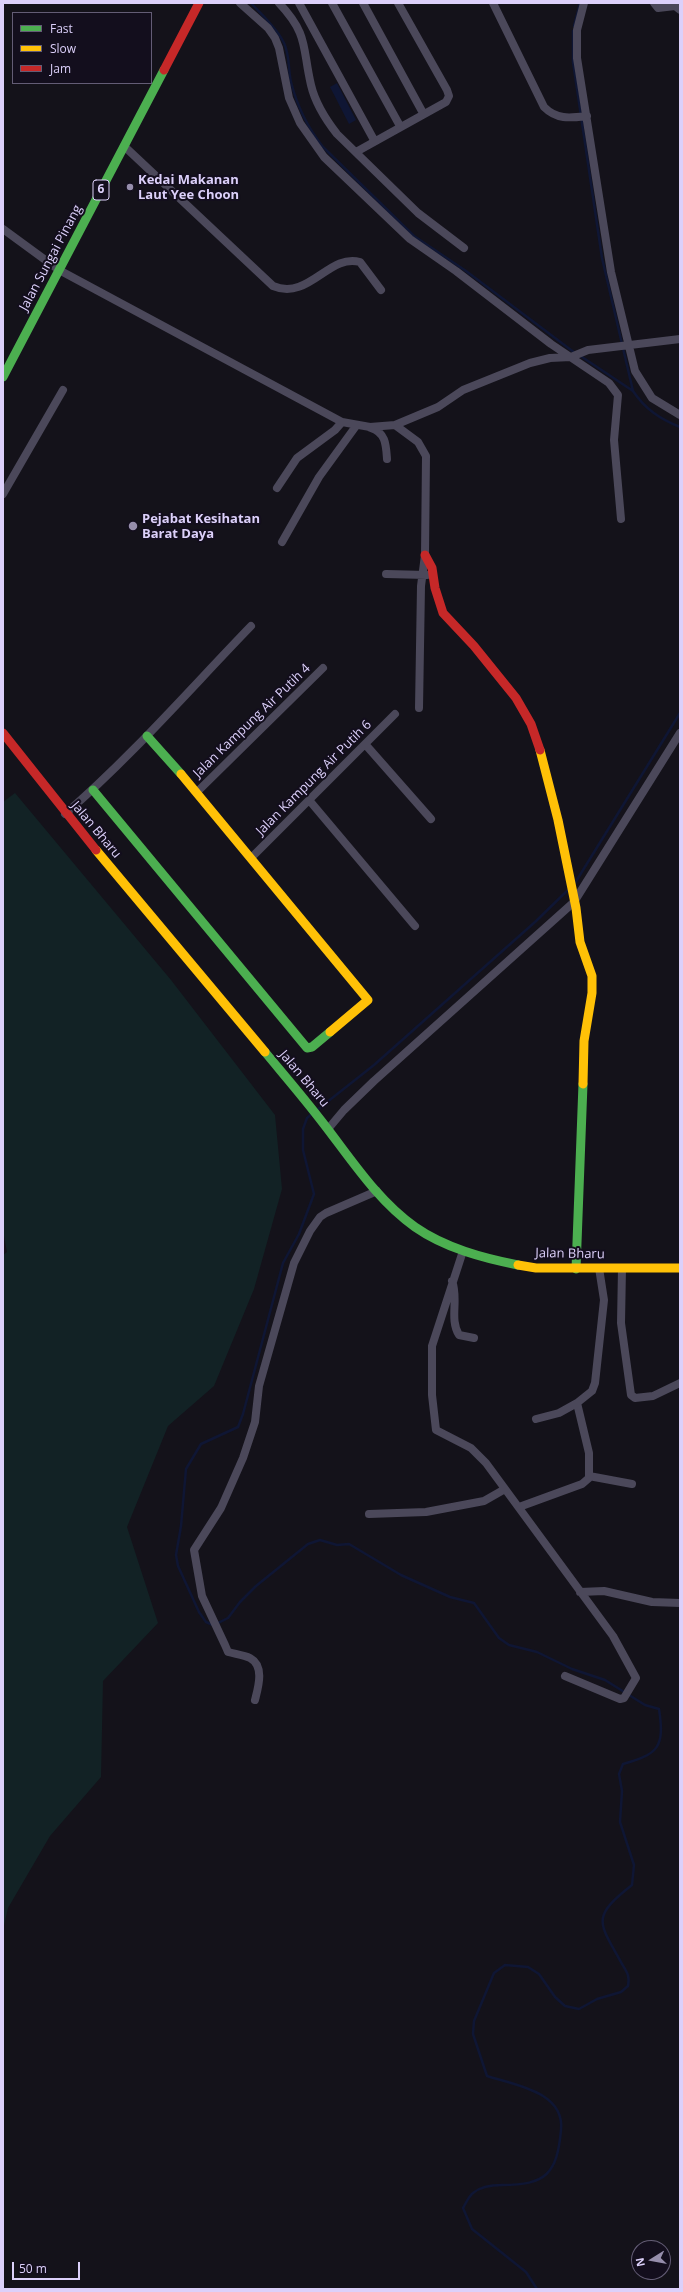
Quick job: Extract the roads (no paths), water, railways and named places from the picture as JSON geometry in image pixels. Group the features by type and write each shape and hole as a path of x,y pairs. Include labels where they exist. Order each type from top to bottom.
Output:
{"street":[{"name":"Jalan Sungai Pinang","path":"3,377 199,3"},
{"path":"240,3 268,28 275,38 279,48 289,98 300,123 324,157 410,239 575,355 609,383 618,395 614,440 621,520"},
{"path":"279,3 301,32 305,45 311,86 328,122 337,134 418,213 464,248"},
{"path":"299,3 374,140"},
{"path":"332,3 400,126"},
{"path":"364,3 423,113"},
{"path":"356,152 374,140 446,102 449,96 398,3"},
{"path":"493,3 544,108 554,116 562,118 583,117"},
{"path":"584,3 576,44 583,117 624,346 635,371 652,398 680,415"},
{"path":"654,3 658,8 675,6 680,10"},
{"path":"124,146 273,286 290,290 300,288 338,265 355,261 364,267 381,290"},
{"path":"3,229 59,270 342,422 356,426 370,427 394,425 438,407 462,390 530,363 550,358 624,346 680,339"},
{"path":"3,494 63,390"},
{"path":"277,488 297,458 334,430 342,422"},
{"path":"394,425 418,442 426,456 425,555 422,575 419,708"},
{"path":"282,542 319,477 356,426"},
{"path":"370,427 382,434 387,460"},
{"path":"425,555 433,574 444,613 479,652 516,698 531,724 544,761 571,880 580,942 589,966 593,983 584,1041 576,1269"},
{"path":"386,574 433,574"},
{"path":"65,814 93,790 147,736 251,626"},
{"name":"Jalan Kampung Air Putih 4","path":"196,792 323,668"},
{"name":"Jalan Kampung Air Putih 6","path":"251,858 395,714"},
{"path":"328,1129 344,1110 374,1081 574,902 680,733"},
{"path":"93,790 307,1048 312,1047 368,1000 196,792 147,736"},
{"name":"Jalan Bharu","path":"5,738 65,814 308,1102 377,1191 414,1227 463,1251 515,1265 536,1268 576,1269 680,1268"},
{"path":"365,744 431,819"},
{"path":"309,800 415,926"},
{"path":"255,1700 260,1680 258,1670 250,1658 228,1652 217,1630 200,1586 194,1550 221,1508 255,1422 259,1386 294,1263 310,1231 320,1217 377,1191"},
{"path":"463,1251 452,1281 436,1334 431,1357 434,1426 438,1432 475,1451 519,1507 613,1636 636,1674 636,1678 624,1698 618,1699 565,1676"},
{"path":"536,1419 559,1413 577,1403 592,1391 595,1383 604,1300 599,1268"},
{"path":"622,1268 620,1312 631,1395 635,1398 653,1396 680,1383"},
{"path":"452,1281 455,1291 455,1326 459,1335 474,1338"},
{"path":"519,1507 582,1484 589,1476 589,1453 577,1403"},
{"path":"589,1476 632,1484"},
{"path":"369,1514 426,1512 484,1501 505,1489"},
{"path":"580,1592 604,1591 652,1602 680,1603"}],"water":[{"path":"337,83 356,120 349,124 330,87"}],"waterway":[{"path":"251,3 281,37 287,53 291,82 296,100 308,124 323,147 414,236 466,271 575,353"},
{"path":"574,26 580,3"},
{"path":"573,31 573,62 602,258 633,391 654,413 666,421 680,427"},
{"path":"579,355 633,391"},
{"path":"575,883 680,713"},
{"path":"317,1110 374,1065 535,922 569,889"},
{"path":"213,1625 206,1622 199,1612 178,1566 176,1555 181,1526 186,1469 201,1444 238,1427 243,1414 283,1263 299,1234 314,1194 303,1150 303,1129 307,1118 313,1113"},
{"path":"218,1623 228,1618 240,1602 256,1586 308,1544 320,1540 337,1545 349,1544 401,1575 450,1597 474,1603 499,1638 509,1645 537,1652 572,1669 605,1680 645,1705 659,1709 661,1733 656,1747 644,1757 623,1764 619,1774 622,1791 620,1822 634,1865 632,1885 609,1905 604,1913 603,1921 608,1939 628,1974 628,1986 621,1992 597,1999 579,2009 565,2006 555,1997 539,1974 528,1967 505,1965 494,1973 474,2021 473,2034 487,2076 536,2092 547,2099 555,2107 560,2117 561,2130 559,2145 552,2167 546,2174 529,2183 483,2187 472,2194 463,2208 472,2229 526,2272 537,2289"}],"place":[{"name":"Kedai Makanan Laut Yee Choon","path":"130,187"},
{"name":"Pejabat Kesihatan Barat Daya","path":"133,526"}]}
